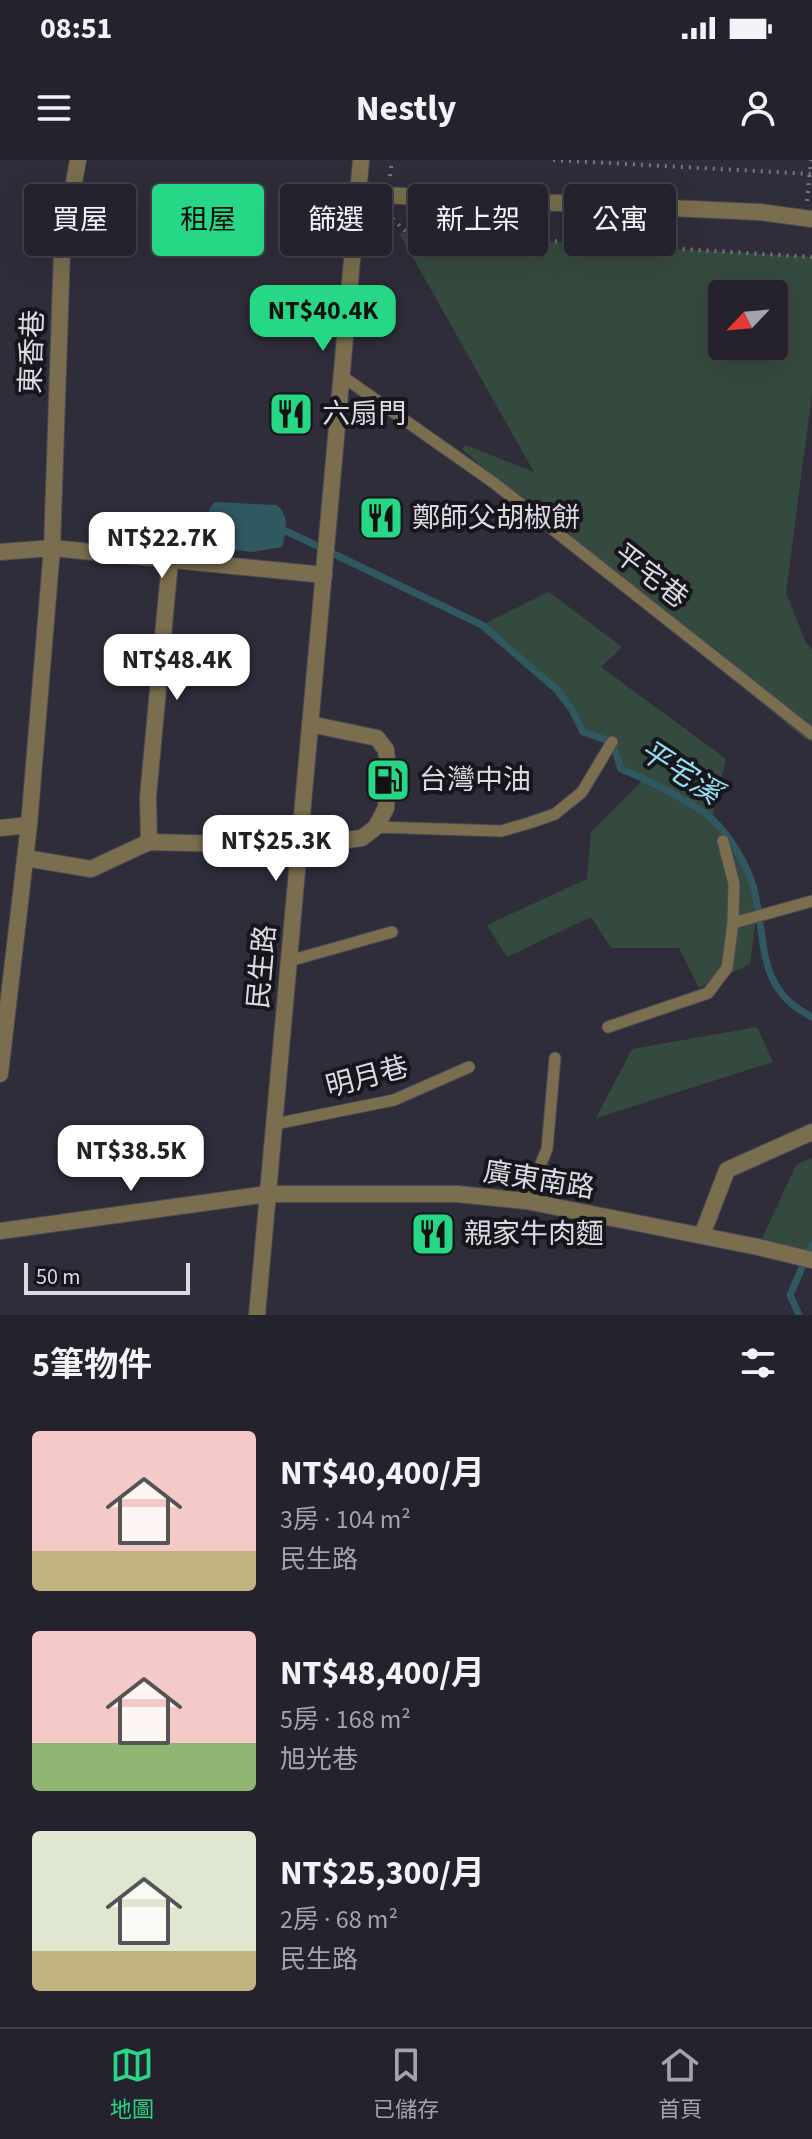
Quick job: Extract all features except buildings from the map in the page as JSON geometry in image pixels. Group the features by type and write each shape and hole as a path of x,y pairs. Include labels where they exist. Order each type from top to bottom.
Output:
{"street":[{"name":"東香巷","path":"0,1074 29,825 52,548 62,250 78,160"},
{"path":"359,184 361,160"},
{"path":"392,195 759,212 809,218"},
{"path":"342,376 353,256"},
{"name":"民生路","path":"257,1315 342,376"},
{"path":"0,552 52,548 324,575"},
{"path":"149,842 148,797 170,561"},
{"path":"25,858 91,869 149,842 299,846 362,838 376,827 386,808 386,750 377,738 310,724"},
{"path":"0,828 29,825"},
{"path":"702,1235 727,1170 812,1132"},
{"name":"廣東南路","path":"0,1231 268,1194 457,1194 526,1201 805,1258"}],"lane":[{"name":"平宅巷","path":"342,376 494,483 812,734"},
{"path":"376,827 501,831 555,814 582,792 612,742"},
{"path":"608,1027 708,993 727,968 734,884 723,841"},
{"path":"733,923 812,901"},
{"path":"289,961 392,932"},
{"path":"526,1201 547,1149 555,1058"},
{"name":"明月巷","path":"275,1124 394,1100 469,1067"}],"path":[{"path":"389,184 392,160"},
{"path":"553,160 810,174"},
{"path":"809,218 811,160"},
{"path":"392,218 406,232 812,257"}],"shaded area":[{"path":"399,233 408,234 408,249"},
{"path":"548,242 564,243 564,256 676,256 676,249 812,257 812,393 786,593 806,643 812,650 812,742 629,593 462,449 465,445 534,472 412,256 548,256"},
{"path":"215,502 277,505 285,519 282,547 253,552 217,548 209,536 209,509"},
{"path":"549,592 622,647 601,667 726,759 712,818 737,851 751,879 756,907 754,936 750,964 699,988 679,948 611,948 591,917 507,957 487,925 587,879 591,832 644,779 621,769 612,742 583,732 551,686 482,625"},
{"path":"757,1027 773,1062 596,1118 632,1049"},
{"path":"812,1158 812,1260 758,1247 796,1165"}],"waterway":[{"name":"平宅溪","path":"286,531 482,625 557,690 571,708 583,732 612,742 621,769 683,799 713,820 732,843 751,880 766,962 772,978 794,1006 812,1017"},
{"name":"平宅溪","path":"799,1315 790,1295 812,1245"}],"place":[{"name":"六扇門","path":"291,414"},
{"name":"鄭師父胡椒餅","path":"381,518"},
{"name":"台灣中油","path":"388,780"},
{"name":"親家牛肉麵","path":"433,1234"}]}
